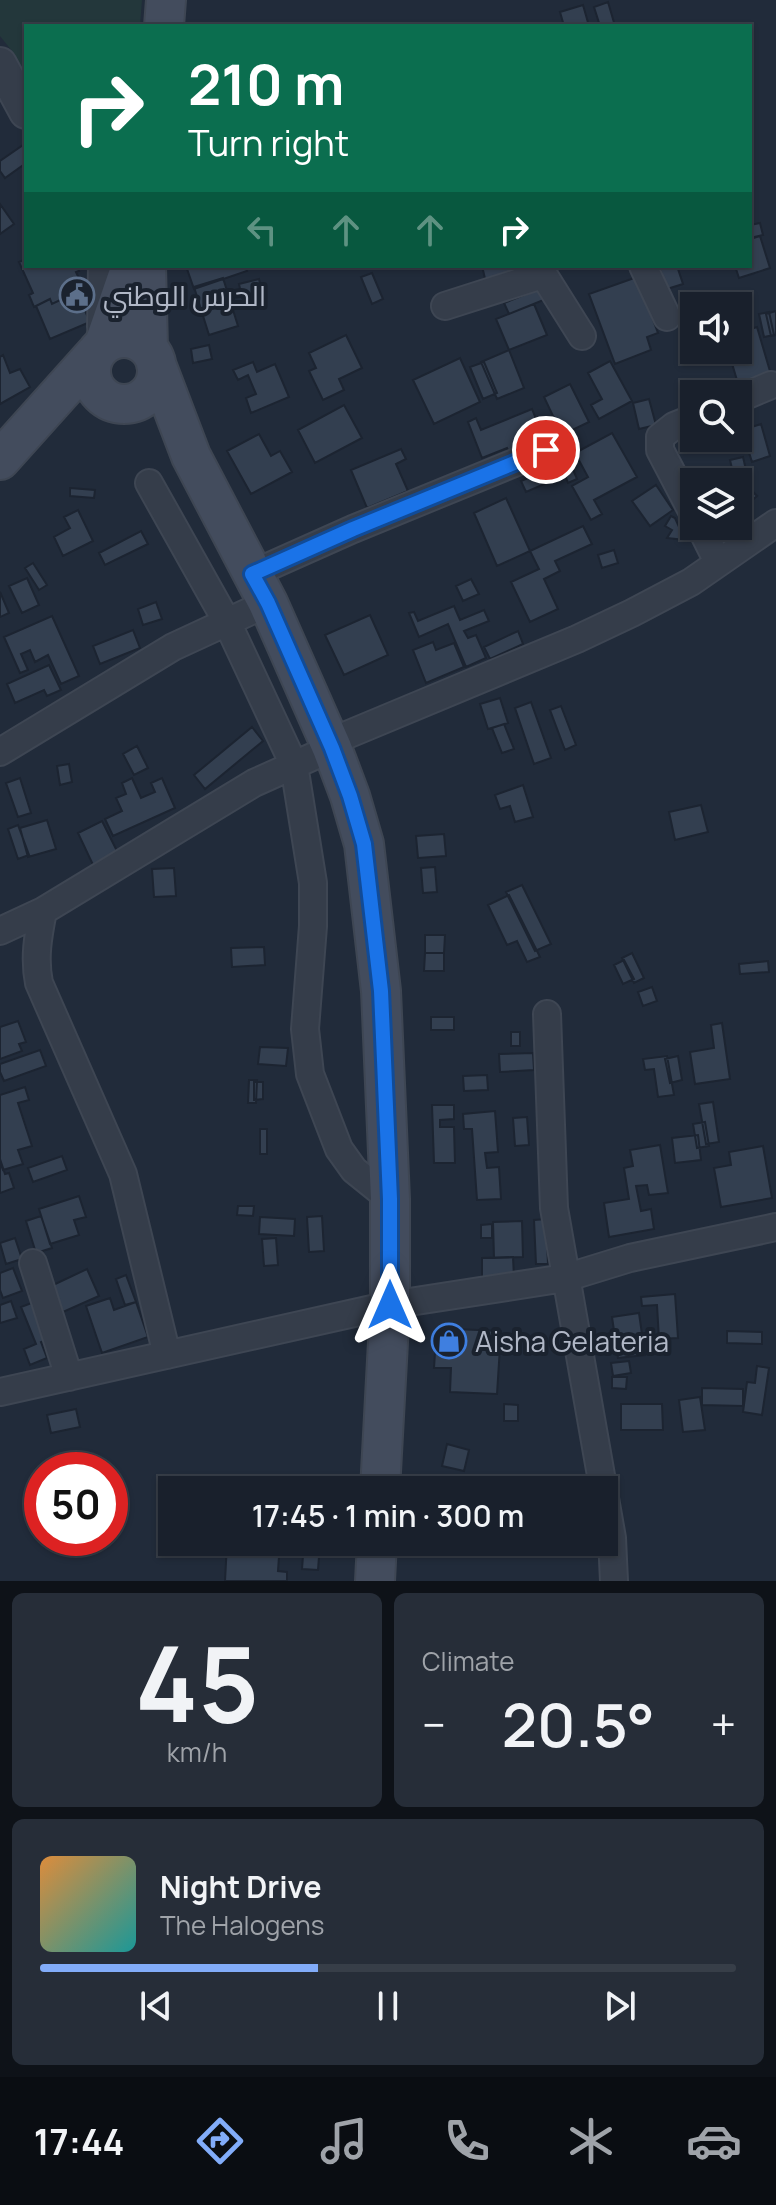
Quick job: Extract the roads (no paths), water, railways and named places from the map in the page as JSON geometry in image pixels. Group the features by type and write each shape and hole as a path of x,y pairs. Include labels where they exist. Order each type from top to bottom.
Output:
{"main road":[{"path":"164,24 166,0"},
{"path":"130,268 100,349 91,363 93,385 99,394 191,456"},
{"path":"38,417 79,404 140,401 149,394 157,374 152,356 146,268"},
{"path":"0,460 100,349 113,339 132,339 152,356 191,456 260,588 331,745 364,844 381,991 390,1199 390,1305 381,1476"},
{"path":"375,1581 376,1556"}],"street":[{"path":"0,64 24,108"},
{"path":"100,349 105,268"},
{"path":"644,268 667,317"},
{"path":"445,306 540,270 582,336"},
{"path":"752,393 771,385"},
{"path":"680,424 660,437 660,450 680,488"},
{"path":"0,752 173,647 227,622 260,588 353,529 546,450"},
{"path":"149,483 227,622 294,765 313,883 305,1029 310,1074 339,1149 354,1170 390,1199"},
{"path":"0,931 43,911 254,783 331,745 577,639 691,582 776,523"},
{"path":"707,540 718,562"},
{"path":"43,911 36,943 39,983 123,1174 167,1355"},
{"path":"547,1014 554,1208 610,1524 614,1581"},
{"path":"0,1392 390,1305 565,1278 630,1258 776,1227"},
{"path":"33,1263 69,1377"}],"place":[{"name":"الحرس الوطني","path":"77,295"},
{"name":"Aisha Gelateria","path":"449,1341"}]}
